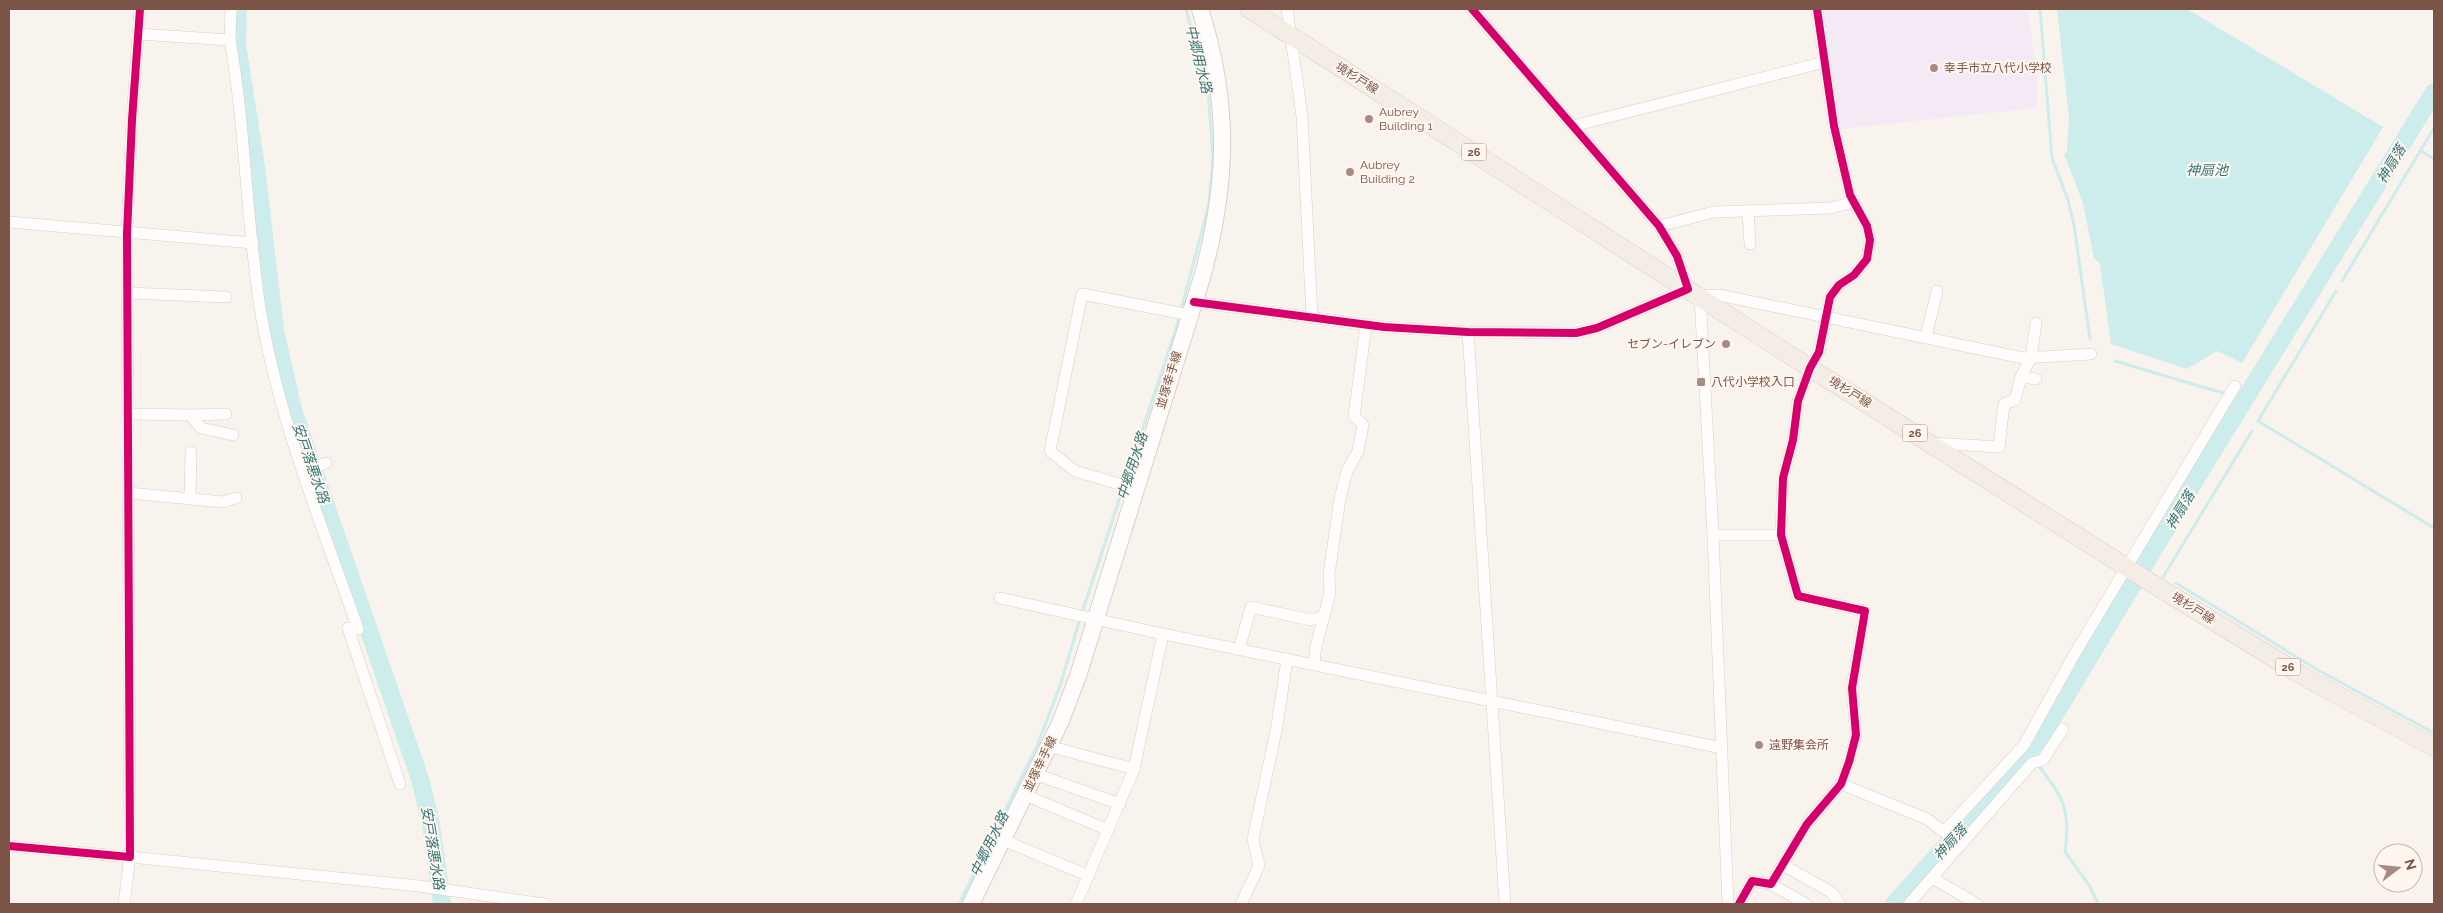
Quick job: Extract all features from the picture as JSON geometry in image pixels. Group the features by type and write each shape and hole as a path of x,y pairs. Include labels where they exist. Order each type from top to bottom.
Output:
{"main road":[{"name":"並塚幸手線","path":"976,903 1078,676 1213,238 1222,180 1221,106 1217,75 1200,9"},
{"name":"境杉戸線","path":"1249,9 1810,368 1933,443 2129,568 2308,679 2434,747"}],"street":[{"path":"124,904 130,857 128,234 132,120 140,9"},
{"path":"231,9 230,40 253,243 261,312 272,370 303,472 358,629 348,628 400,784"},
{"path":"1287,9 1302,116 1312,318"},
{"path":"1472,9 1660,226 1677,256 1694,293 1713,535 1728,904"},
{"path":"1771,884 1807,824 1841,784 1856,735 1852,688 1865,611 1798,596 1781,535 1783,478 1793,440 1798,401 1810,368 1819,352 1830,297 1833,291 1854,275 1870,253 1867,226 1854,202 1834,126 1817,9"},
{"path":"138,34 230,40"},
{"path":"1573,126 1825,62"},
{"path":"1660,226 1714,212 1830,208 1854,202"},
{"path":"1748,211 1750,244"},
{"path":"9,222 128,234 253,243"},
{"path":"1926,337 1937,291"},
{"path":"128,293 226,297"},
{"path":"1136,489 1075,471 1050,451 1082,294 1192,309 1312,318 1366,325 1468,332 1576,333 1597,328 1694,293 1719,295 1827,316 2023,358 2091,354"},
{"path":"1933,443 1999,447 2004,404 2014,400 2021,377 2031,357 2036,323"},
{"path":"1314,664 1330,593 1328,574 1340,498 1346,471 1358,451 1362,439 1363,425 1354,416 1366,325"},
{"path":"1468,332 1505,904"},
{"path":"2021,377 2036,379"},
{"path":"1841,784 1927,820 1944,832 2024,745 2235,386"},
{"path":"129,414 190,416 226,414"},
{"path":"190,416 201,428 233,435"},
{"path":"190,499 191,452"},
{"path":"303,472 326,463"},
{"path":"129,493 223,502 236,498"},
{"path":"1713,535 1781,535"},
{"path":"1000,598 1163,634 1722,748"},
{"path":"1239,649 1252,607 1311,620 1324,616"},
{"path":"1076,904 1134,769 1163,634"},
{"path":"1241,904 1259,866 1253,840 1276,726 1287,658"},
{"path":"1909,904 2032,763 2043,760 2063,729"},
{"path":"1048,746 1134,769"},
{"path":"2014,757 2027,770"},
{"path":"1035,774 1120,804"},
{"path":"1025,795 1108,830"},
{"path":"1003,840 1089,876"},
{"path":"9,846 419,886 545,904"},
{"path":"1783,865 1831,892 1840,904"},
{"path":"1932,878 1977,904"},
{"path":"1739,904 1752,882 1771,884 1806,904"}],"shaded area":[{"name":"幸手市立八代小学校","path":"1822,9 2028,9 2037,77 2037,108 1840,129 1831,58"}],"water":[{"name":"神扇池","path":"2057,9 2187,9 2383,127 2242,363 2217,351 2187,369 2111,344 2100,264 2094,258 2083,203 2064,154 2067,152 2069,118"}],"waterway":[{"name":"安戸落悪水路","path":"238,9 237,44 256,167 275,330 293,410 420,779 431,824 442,904"},
{"name":"中郷用水路","path":"1125,482 1176,329 1209,204 1213,158 1208,89 1186,9"},
{"path":"2040,9 2052,158 2068,200 2074,225 2090,339"},
{"name":"神扇落","path":"1894,904 2028,754 2053,718 2200,472 2434,92"},
{"path":"2342,281 2434,128"},
{"path":"2421,151 2434,159"},
{"path":"2336,291 2258,421 2434,528"},
{"path":"2115,361 2223,393"},
{"name":"神扇落","path":"2237,398 2243,403"},
{"path":"2163,577 2252,431"},
{"name":"中郷用水路","path":"1082,613 1123,488"},
{"path":"2176,583 2316,669 2434,733"},
{"name":"中郷用水路","path":"959,904 1037,746 1060,686 1080,619"},
{"name":"神扇落","path":"2028,754 2033,759"},
{"path":"2037,764 2053,785 2063,804 2067,825 2065,852 2089,885 2098,904"}],"cycle path":[{"path":"9,846 130,857 127,234 132,120 140,9"},
{"path":"1194,302 1384,327 1468,332 1576,333 1597,328 1688,289 1677,256 1659,226 1472,9"},
{"path":"1739,904 1752,881 1771,884 1807,824 1841,784 1856,735 1852,688 1865,611 1798,596 1781,535 1783,478 1793,440 1798,401 1810,368 1819,352 1830,297 1839,285 1854,275 1867,259 1870,240 1867,226 1850,195 1834,126 1817,9"}],"place":[{"name":"幸手市立八代小学校","path":"1934,68"},
{"name":"Aubrey Building 1","path":"1369,119"},
{"name":"Aubrey Building 2","path":"1350,172"},
{"name":"セブン-イレブン","path":"1726,344"},
{"name":"八代小学校入口","path":"1701,382"},
{"name":"遠野集会所","path":"1759,745"}]}
